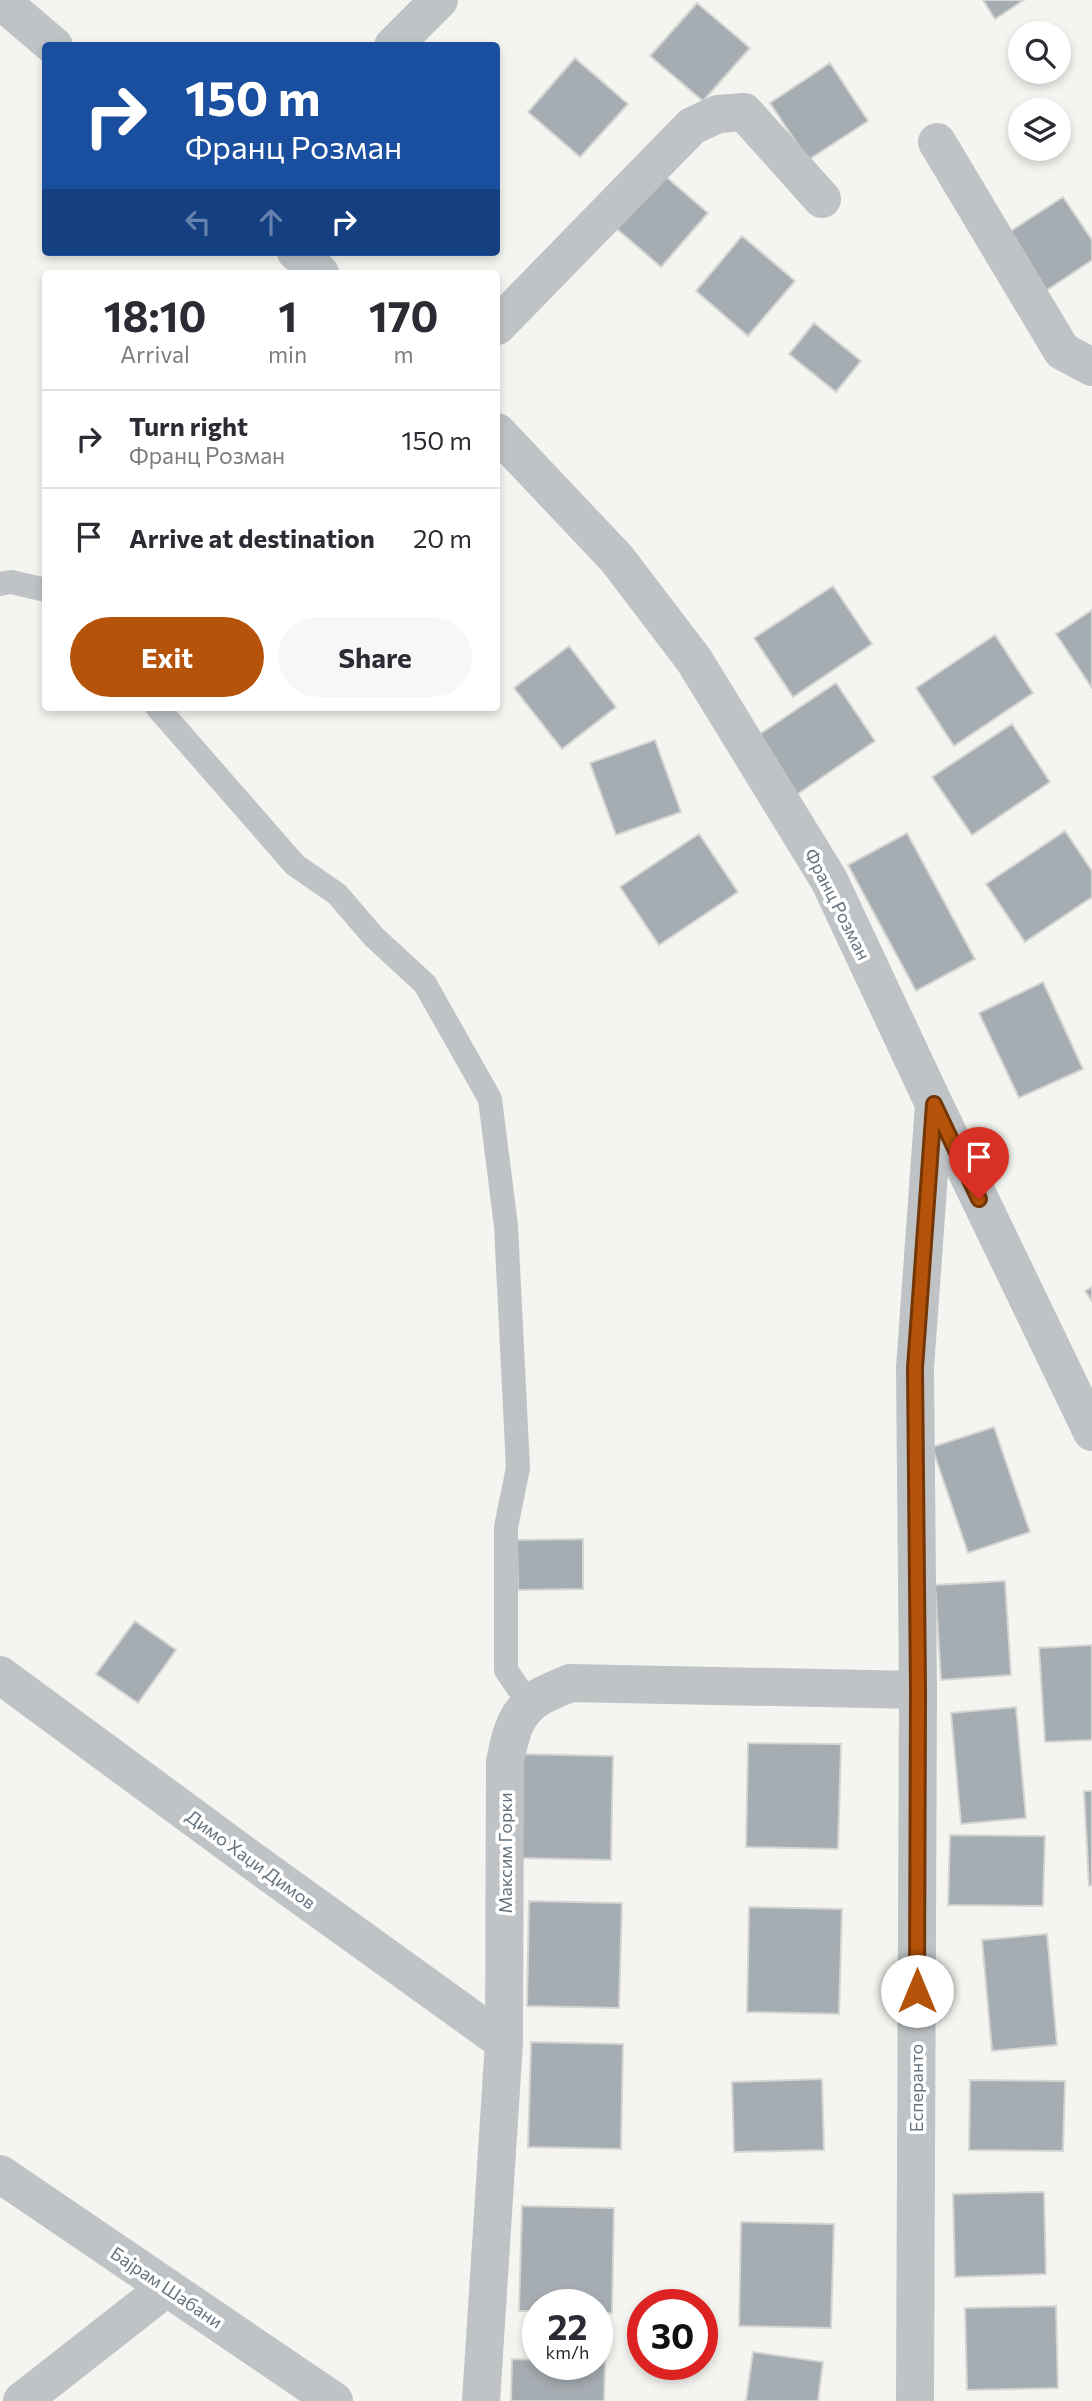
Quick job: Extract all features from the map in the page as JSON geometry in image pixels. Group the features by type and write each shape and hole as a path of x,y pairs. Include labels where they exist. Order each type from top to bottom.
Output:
{"street":[{"path":"397,42 439,0"},
{"path":"21,6 51,42"},
{"path":"500,323 692,125 718,114 744,112 822,199"},
{"path":"937,142 1062,351 1092,367"},
{"path":"301,256 317,270"},
{"name":"Франц Розман","path":"500,435 617,559 694,660 829,880 1092,1432"},
{"name":"Есперанто","path":"915,2401 918,1690 915,1368 934,1104"},
{"name":"Димо Хаџи Димов","path":"0,1675 254,1863 504,2042"},
{"path":"529,1704 569,1683 918,1690"},
{"name":"Максим Горки","path":"481,2401 504,2042 505,1762 509,1737 529,1704"},
{"name":"Бајрам Шабани","path":"0,2174 334,2401"},
{"path":"22,2401 166,2288"}],"lane":[{"path":"0,584 11,582 42,589"},
{"path":"160,711 295,865 337,894 374,937 425,985 490,1099 506,1226 518,1468 506,1527 506,1670 529,1704"}],"building":[{"path":"983,0 1024,0 995,19"},
{"path":"697,3 750,48 703,101 650,56"},
{"path":"575,58 628,104 580,157 528,112"},
{"path":"830,63 868,121 808,160 770,103"},
{"path":"656,168 708,213 661,267 609,222"},
{"path":"1063,197 1092,240 1092,260 1041,294 1003,236"},
{"path":"742,236 795,281 748,336 696,291"},
{"path":"814,323 861,361 836,392 789,354"},
{"path":"833,586 872,644 793,697 754,638"},
{"path":"1092,610 1092,688 1056,634"},
{"path":"995,635 1033,693 954,746 916,688"},
{"path":"569,646 616,707 562,749 514,688"},
{"path":"836,683 875,741 796,795 757,736"},
{"path":"1012,724 1050,782 972,835 932,777"},
{"path":"655,740 681,812 616,835 590,763"},
{"path":"1065,831 1092,871 1092,897 1025,942 986,884"},
{"path":"907,833 975,959 916,991 848,865"},
{"path":"699,834 738,892 659,945 620,887"},
{"path":"1043,982 1083,1069 1019,1098 979,1013"},
{"path":"1092,1287 1092,1301 1085,1291"},
{"path":"994,1427 1030,1532 968,1553 932,1447"},
{"path":"583,1539 583,1589 518,1590 517,1540"},
{"path":"1005,1581 1011,1675 941,1680 935,1585"},
{"path":"135,1621 176,1650 138,1703 96,1674"},
{"path":"1092,1645 1092,1740 1045,1742 1039,1648"},
{"path":"1016,1707 1026,1818 961,1824 951,1713"},
{"path":"748,1743 841,1744 838,1849 746,1847"},
{"path":"521,1754 613,1756 611,1860 518,1858"},
{"path":"1084,1791 1092,1791 1092,1885 1089,1886"},
{"path":"950,1835 1045,1836 1043,1906 948,1905"},
{"path":"529,1901 622,1903 619,2008 527,2006"},
{"path":"749,1907 842,1909 839,2014 747,2012"},
{"path":"1047,1934 1057,2045 992,2051 982,1940"},
{"path":"531,2042 623,2044 621,2149 528,2147"},
{"path":"822,2079 824,2150 734,2152 732,2082"},
{"path":"970,2080 1065,2081 1063,2151 969,2150"},
{"path":"1044,2192 1046,2274 955,2277 953,2194"},
{"path":"522,2206 614,2208 612,2289 522,2289 522,2311 519,2311"},
{"path":"741,2222 834,2224 831,2328 739,2326"},
{"path":"1056,2306 1058,2388 967,2390 965,2308"},
{"path":"753,2352 823,2362 818,2401 746,2401"},
{"path":"512,2359 522,2359 522,2380 605,2380 604,2401 511,2401"}],"route":[{"path":"917,1991 915,1368 934,1104 979,1199"}]}
